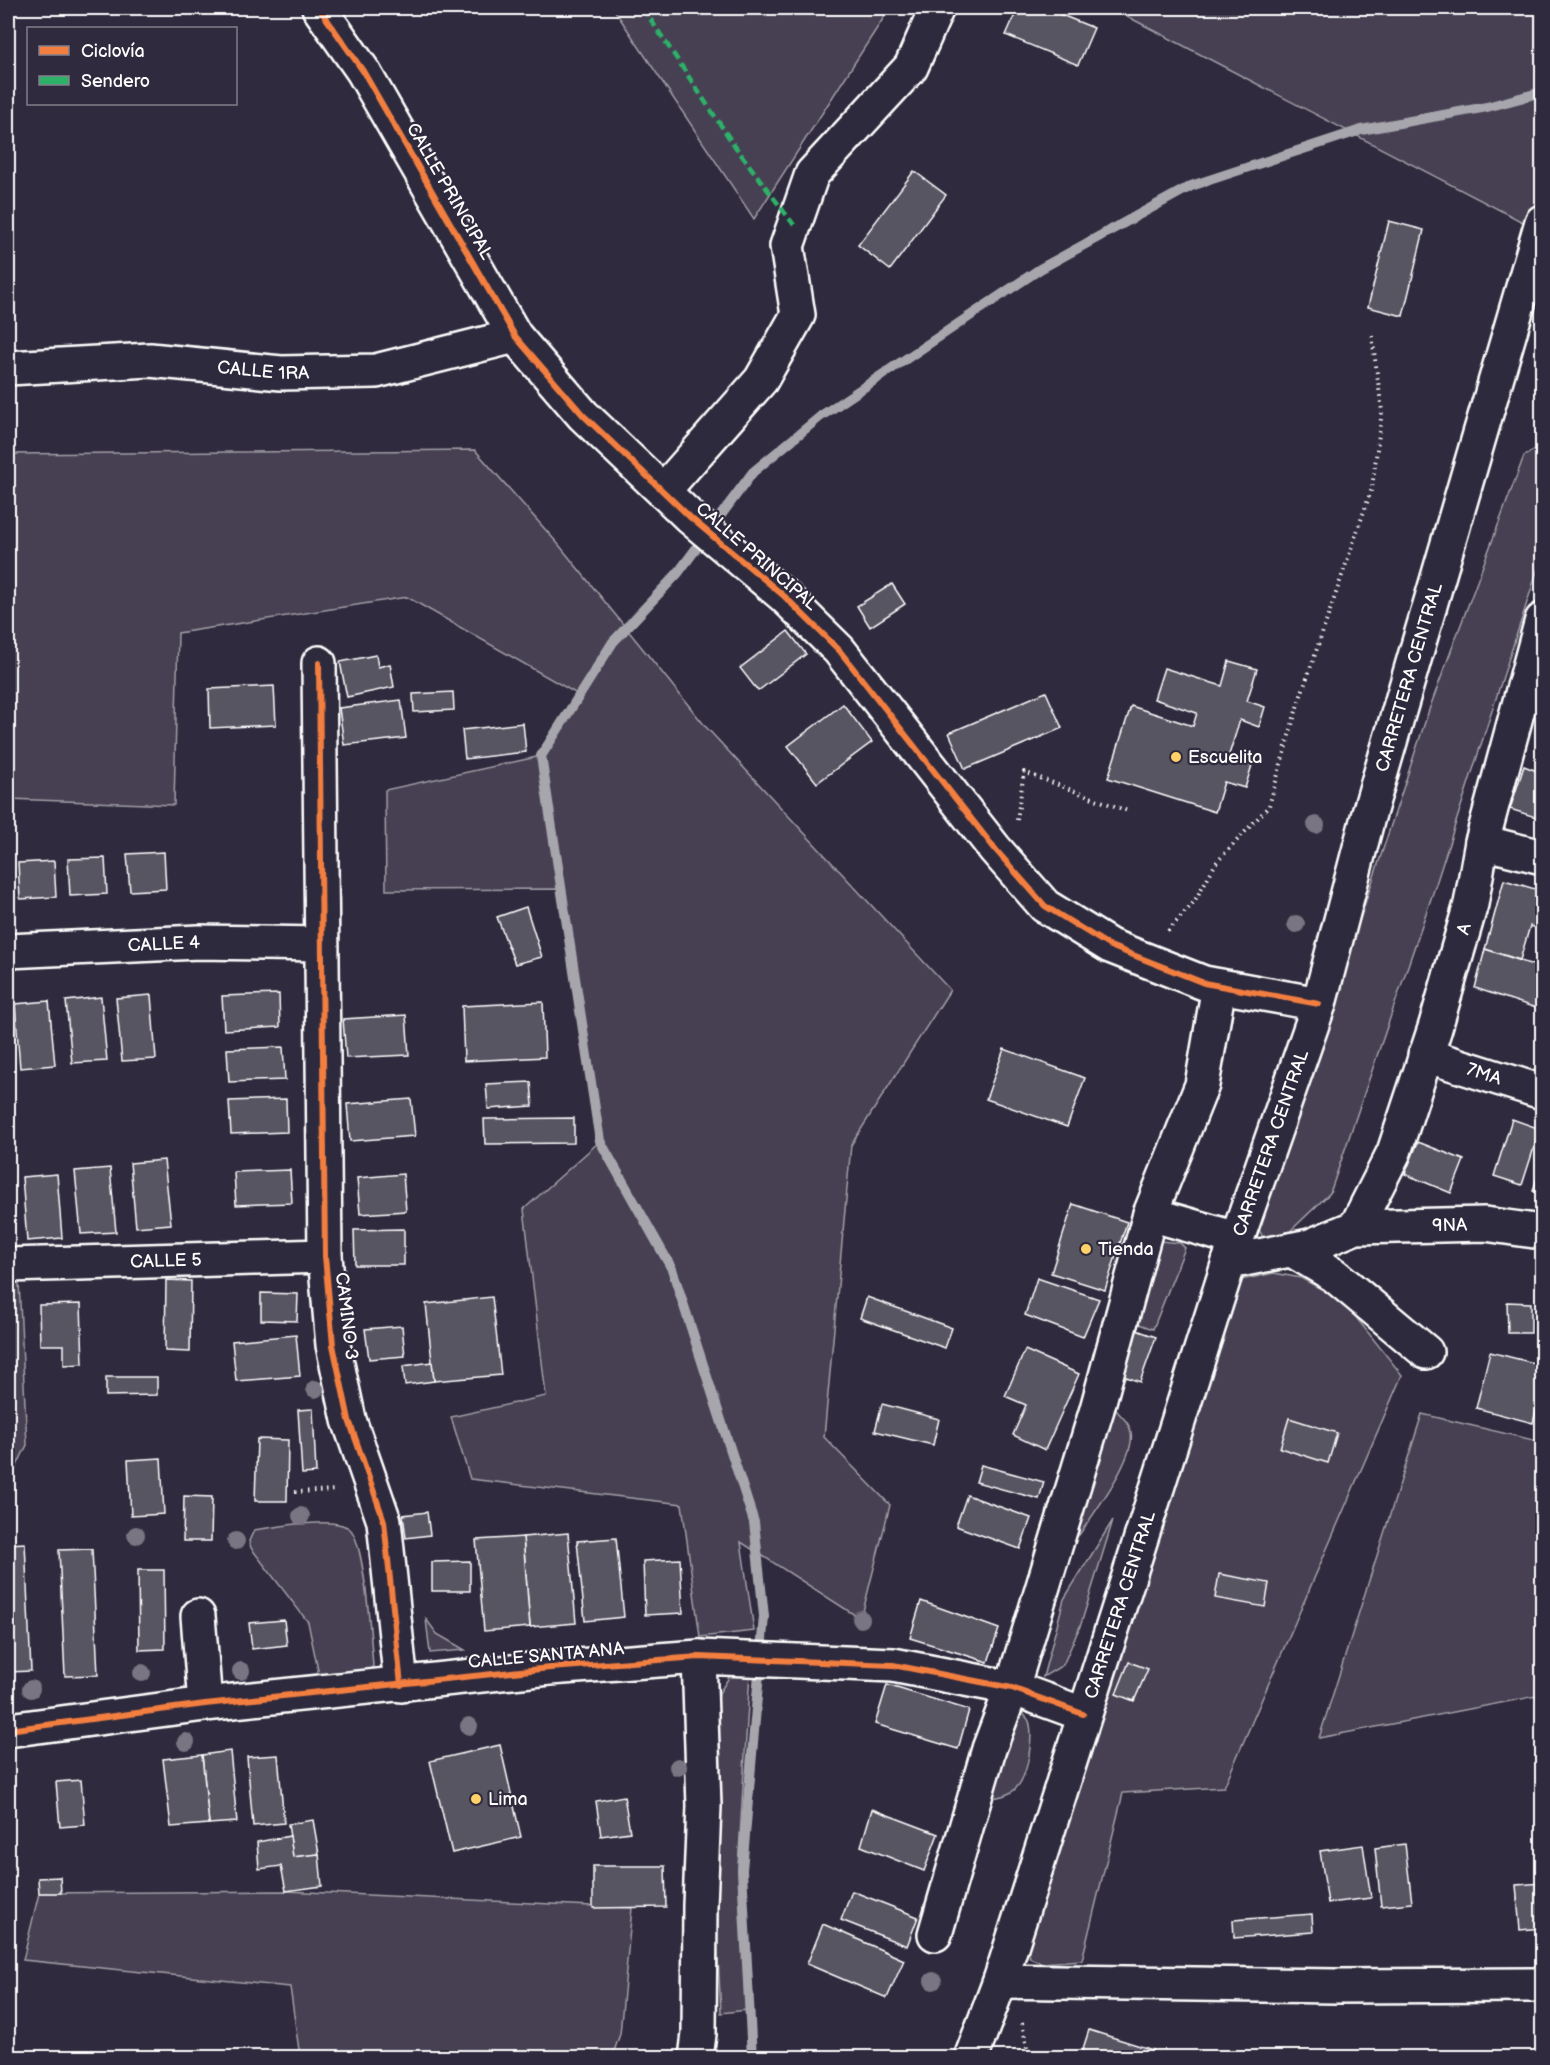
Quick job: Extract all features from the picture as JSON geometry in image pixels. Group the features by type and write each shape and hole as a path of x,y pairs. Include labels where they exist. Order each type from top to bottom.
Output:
{"main road":[{"name":"CALLE PRINCIPAL","path":"319,8 363,70 515,336 583,415 691,518 784,596 839,651 1010,865 1046,906 1110,946 1204,983 1319,1004"},
{"path":"664,490 761,380 798,315 787,246 812,174 911,67 937,8"},
{"name":"CARRETERA CENTRAL","path":"971,2058 999,1981 1233,1250 1319,1004 1368,817 1542,222"},
{"name":"CALLE 1RA","path":"8,368 150,360 281,373 376,371 515,336"},
{"name":"A","path":"1356,1227 1394,1152 1425,1055 1471,904 1482,842 1542,620"},
{"name":"CAMINO 3","path":"319,663 320,944 325,1256 333,1345 349,1420 384,1521 401,1685"},
{"path":"1482,842 1542,857"},
{"name":"CALLE 4","path":"8,951 198,942 320,944"},
{"path":"935,1934 988,1749 1012,1688 1098,1408 1150,1214 1202,1085 1219,986"},
{"name":"7MA","path":"1425,1055 1542,1092"},
{"path":"1150,1214 1233,1250 1292,1250 1310,1246 1356,1227"},
{"name":"9NA","path":"1356,1227 1485,1224 1542,1232"},
{"path":"1292,1250 1334,1275 1426,1352"},
{"name":"CALLE 5","path":"8,1265 325,1256"},
{"path":"198,1616 205,1704"},
{"path":"696,2058 699,2034 700,1905 711,1658"},
{"name":"CALLE SANTA ANA","path":"8,1730 205,1704 550,1668 711,1658 893,1665 1012,1688 1083,1714"},
{"path":"999,1981 1336,1986 1542,1985"}],"path":[{"path":"1145,959 1194,902 1216,863 1269,806 1308,671 1372,488 1382,411 1372,336"},
{"path":"1010,865 1024,772 1130,812"}],"shaded area":[{"path":"613,8 890,8 754,219"},
{"path":"1111,8 1542,8 1542,223 1540,231"},
{"path":"1542,445 1542,556 1435,887 1330,1193 1285,1236 1264,1239 1256,1224 1273,1182 1430,707 1524,456"},
{"path":"475,450 559,545 706,727 950,990 851,1145 824,1437 890,1505 861,1619 741,1542 754,1631 700,1637 682,1504 470,1479 451,1417 546,1396 524,1209 600,1141 562,889 386,890 385,790 541,756 579,695 407,597 178,633 174,805 8,799 8,454"},
{"path":"1160,1241 1180,1243 1185,1248 1153,1329 1128,1320 1151,1243"},
{"path":"1274,1273 1301,1278 1343,1301 1402,1375 1224,1787 1123,1793 1082,1960 1042,1963 1030,1958 1026,1939 1241,1280"},
{"path":"8,1282 19,1282 27,1445 8,1484"},
{"path":"1116,1410 1129,1426 1131,1443 1112,1486 1079,1535 1077,1513"},
{"path":"1422,1414 1542,1442 1542,1695 1319,1738"},
{"path":"1113,1520 1081,1624 1063,1665 1043,1677 1064,1599"},
{"path":"295,1524 338,1524 350,1529 355,1538 360,1553 366,1593 373,1666 370,1670 326,1681 319,1675 308,1622 251,1548 249,1541 254,1530"},
{"path":"426,1619 437,1634 465,1650 430,1653"},
{"path":"733,1671 750,1672 738,1869 747,2010 721,2013 715,1902 715,1725 719,1693"},
{"path":"1019,1710 1028,1720 1031,1736 1024,1774 1012,1792 991,1798 1006,1730"},
{"path":"286,1891 632,1908 620,2034 612,2057 300,2057 290,1987 23,1960 39,1893"}],"building":[{"path":"1018,8 1044,8 1094,28 1078,65 1006,35"},
{"path":"914,171 946,195 890,270 858,245"},
{"path":"1389,221 1424,230 1403,316 1368,307"},
{"path":"892,584 905,604 870,627 857,606"},
{"path":"788,631 806,654 758,691 740,668"},
{"path":"376,655 378,667 390,664 394,687 347,697 340,662"},
{"path":"1229,661 1257,669 1247,701 1265,707 1259,727 1240,720 1228,758 1252,765 1245,788 1224,782 1215,812 1108,778 1131,706 1193,726 1197,713 1154,699 1164,668 1222,686"},
{"path":"1542,670 1542,716 1530,712"},
{"path":"274,686 276,725 210,728 209,689"},
{"path":"453,692 454,710 414,712 413,694"},
{"path":"1046,692 1062,728 965,769 949,733"},
{"path":"401,700 406,738 344,745 339,708"},
{"path":"843,704 872,742 817,783 788,746"},
{"path":"523,723 526,752 465,759 462,730"},
{"path":"1524,766 1542,773 1542,819 1510,809"},
{"path":"164,852 166,889 130,891 127,854"},
{"path":"105,858 107,894 70,896 68,859"},
{"path":"54,861 56,897 20,899 18,863"},
{"path":"1504,880 1542,891 1542,930 1530,926 1520,960 1485,949"},
{"path":"526,907 542,957 515,964 497,917"},
{"path":"1485,949 1542,968 1542,1010 1475,988"},
{"path":"279,994 280,1027 224,1030 222,996"},
{"path":"151,995 156,1059 122,1061 116,998"},
{"path":"101,997 107,1061 72,1063 66,1001"},
{"path":"49,1001 55,1065 20,1068 15,1004"},
{"path":"543,1002 545,1057 464,1061 462,1006"},
{"path":"406,1015 409,1055 346,1058 343,1019"},
{"path":"283,1047 285,1080 229,1082 227,1049"},
{"path":"1004,1049 1085,1078 1067,1127 986,1099"},
{"path":"531,1082 533,1106 488,1109 486,1084"},
{"path":"286,1099 287,1132 231,1134 229,1101"},
{"path":"411,1099 415,1136 350,1141 347,1104"},
{"path":"574,1118 574,1143 485,1144 484,1119"},
{"path":"1512,1119 1540,1129 1522,1185 1494,1176"},
{"path":"1418,1142 1464,1160 1451,1193 1405,1174"},
{"path":"164,1160 171,1224 136,1227 130,1163"},
{"path":"1542,1162 1542,1194 1533,1191"},
{"path":"110,1168 116,1232 81,1234 75,1171"},
{"path":"290,1170 292,1203 236,1205 234,1172"},
{"path":"57,1174 62,1238 27,1241 22,1177"},
{"path":"403,1174 406,1211 360,1214 357,1178"},
{"path":"1073,1204 1127,1222 1105,1290 1051,1273"},
{"path":"404,1229 404,1265 355,1265 354,1230"},
{"path":"1037,1278 1099,1299 1083,1337 1025,1315"},
{"path":"166,1280 191,1281 190,1352 165,1351"},
{"path":"261,1293 298,1294 297,1321 261,1320"},
{"path":"492,1297 501,1375 434,1381 426,1304"},
{"path":"867,1297 952,1328 945,1348 860,1318"},
{"path":"1507,1302 1531,1303 1531,1333 1508,1333"},
{"path":"81,1304 83,1364 64,1365 64,1345 40,1345 39,1305"},
{"path":"402,1326 405,1356 369,1359 365,1329"},
{"path":"1128,1327 1156,1337 1140,1382 1113,1372"},
{"path":"296,1335 300,1376 236,1381 232,1341"},
{"path":"1025,1350 1079,1374 1045,1450 1013,1435 1026,1405 1005,1396"},
{"path":"1490,1352 1542,1365 1542,1388 1533,1423 1476,1408"},
{"path":"432,1362 434,1381 405,1385 403,1366"},
{"path":"106,1377 157,1377 157,1395 106,1396"},
{"path":"882,1404 939,1419 933,1445 875,1431"},
{"path":"313,1409 316,1473 302,1474 298,1410"},
{"path":"1289,1418 1337,1433 1328,1463 1280,1448"},
{"path":"257,1439 288,1440 287,1501 255,1501"},
{"path":"161,1458 164,1514 131,1516 128,1460"},
{"path":"981,1465 1044,1482 1039,1499 976,1482"},
{"path":"967,1495 1031,1518 1020,1549 956,1526"},
{"path":"184,1496 212,1497 211,1541 183,1541"},
{"path":"427,1512 430,1535 406,1538 403,1515"},
{"path":"568,1533 576,1623 530,1627 523,1537"},
{"path":"523,1537 530,1627 484,1631 476,1540"},
{"path":"616,1538 624,1617 585,1621 577,1541"},
{"path":"25,1543 31,1671 8,1672 8,1544"},
{"path":"92,1549 98,1675 65,1676 59,1550"},
{"path":"680,1559 683,1613 645,1615 643,1561"},
{"path":"470,1561 470,1591 432,1591 432,1562"},
{"path":"138,1570 164,1570 165,1649 139,1650"},
{"path":"1219,1574 1269,1583 1265,1607 1215,1598"},
{"path":"921,1601 999,1629 988,1662 910,1638"},
{"path":"284,1620 287,1645 252,1649 249,1623"},
{"path":"1129,1662 1148,1669 1134,1701 1116,1694"},
{"path":"887,1685 969,1710 958,1749 875,1724"},
{"name":"Lima","path":"500,1745 521,1837 452,1853 430,1761"},
{"path":"230,1751 237,1822 209,1824 202,1755"},
{"path":"202,1755 209,1824 171,1827 163,1759"},
{"path":"278,1755 284,1823 253,1826 247,1757"},
{"path":"81,1780 85,1825 60,1827 56,1782"},
{"path":"624,1796 630,1832 601,1836 596,1801"},
{"path":"872,1809 938,1834 924,1871 861,1846"},
{"path":"313,1820 319,1854 293,1857 288,1824"},
{"path":"290,1836 293,1857 319,1854 322,1886 286,1891 281,1866 259,1869 257,1842"},
{"path":"1405,1844 1412,1903 1381,1906 1375,1848"},
{"path":"1363,1845 1371,1898 1328,1903 1320,1851"},
{"path":"593,1866 665,1866 666,1907 593,1908"},
{"path":"60,1877 61,1893 39,1893 38,1878"},
{"path":"1542,1883 1542,1928 1520,1930 1516,1885"},
{"path":"852,1891 918,1917 907,1946 841,1920"},
{"path":"1312,1914 1313,1932 1234,1938 1233,1920"},
{"path":"823,1924 904,1960 887,1998 807,1964"},
{"path":"1089,2030 1153,2050 1151,2058 1080,2058"}],"waterway":[{"path":"752,2058 742,1870 764,1616 754,1522 672,1269 600,1141 541,756 613,642 678,573 753,472 821,416 1040,269 1191,186 1361,130 1487,107 1542,92"}],"marked path":[{"path":"643,8 734,145 794,225"}],"cycle path":[{"path":"319,8 363,71 515,336 583,415 691,518 784,596 839,650 995,849 1045,906 1110,946 1204,983 1319,1004"},
{"path":"319,663 325,1256 333,1345 349,1420 384,1521 401,1685"},
{"path":"8,1730 205,1704 550,1668 699,1657 893,1665 1012,1688 1083,1714"}],"place":[{"name":"Escuelita","path":"1176,757"},
{"name":"Tienda","path":"1086,1249"},
{"name":"Lima","path":"476,1799"}]}
